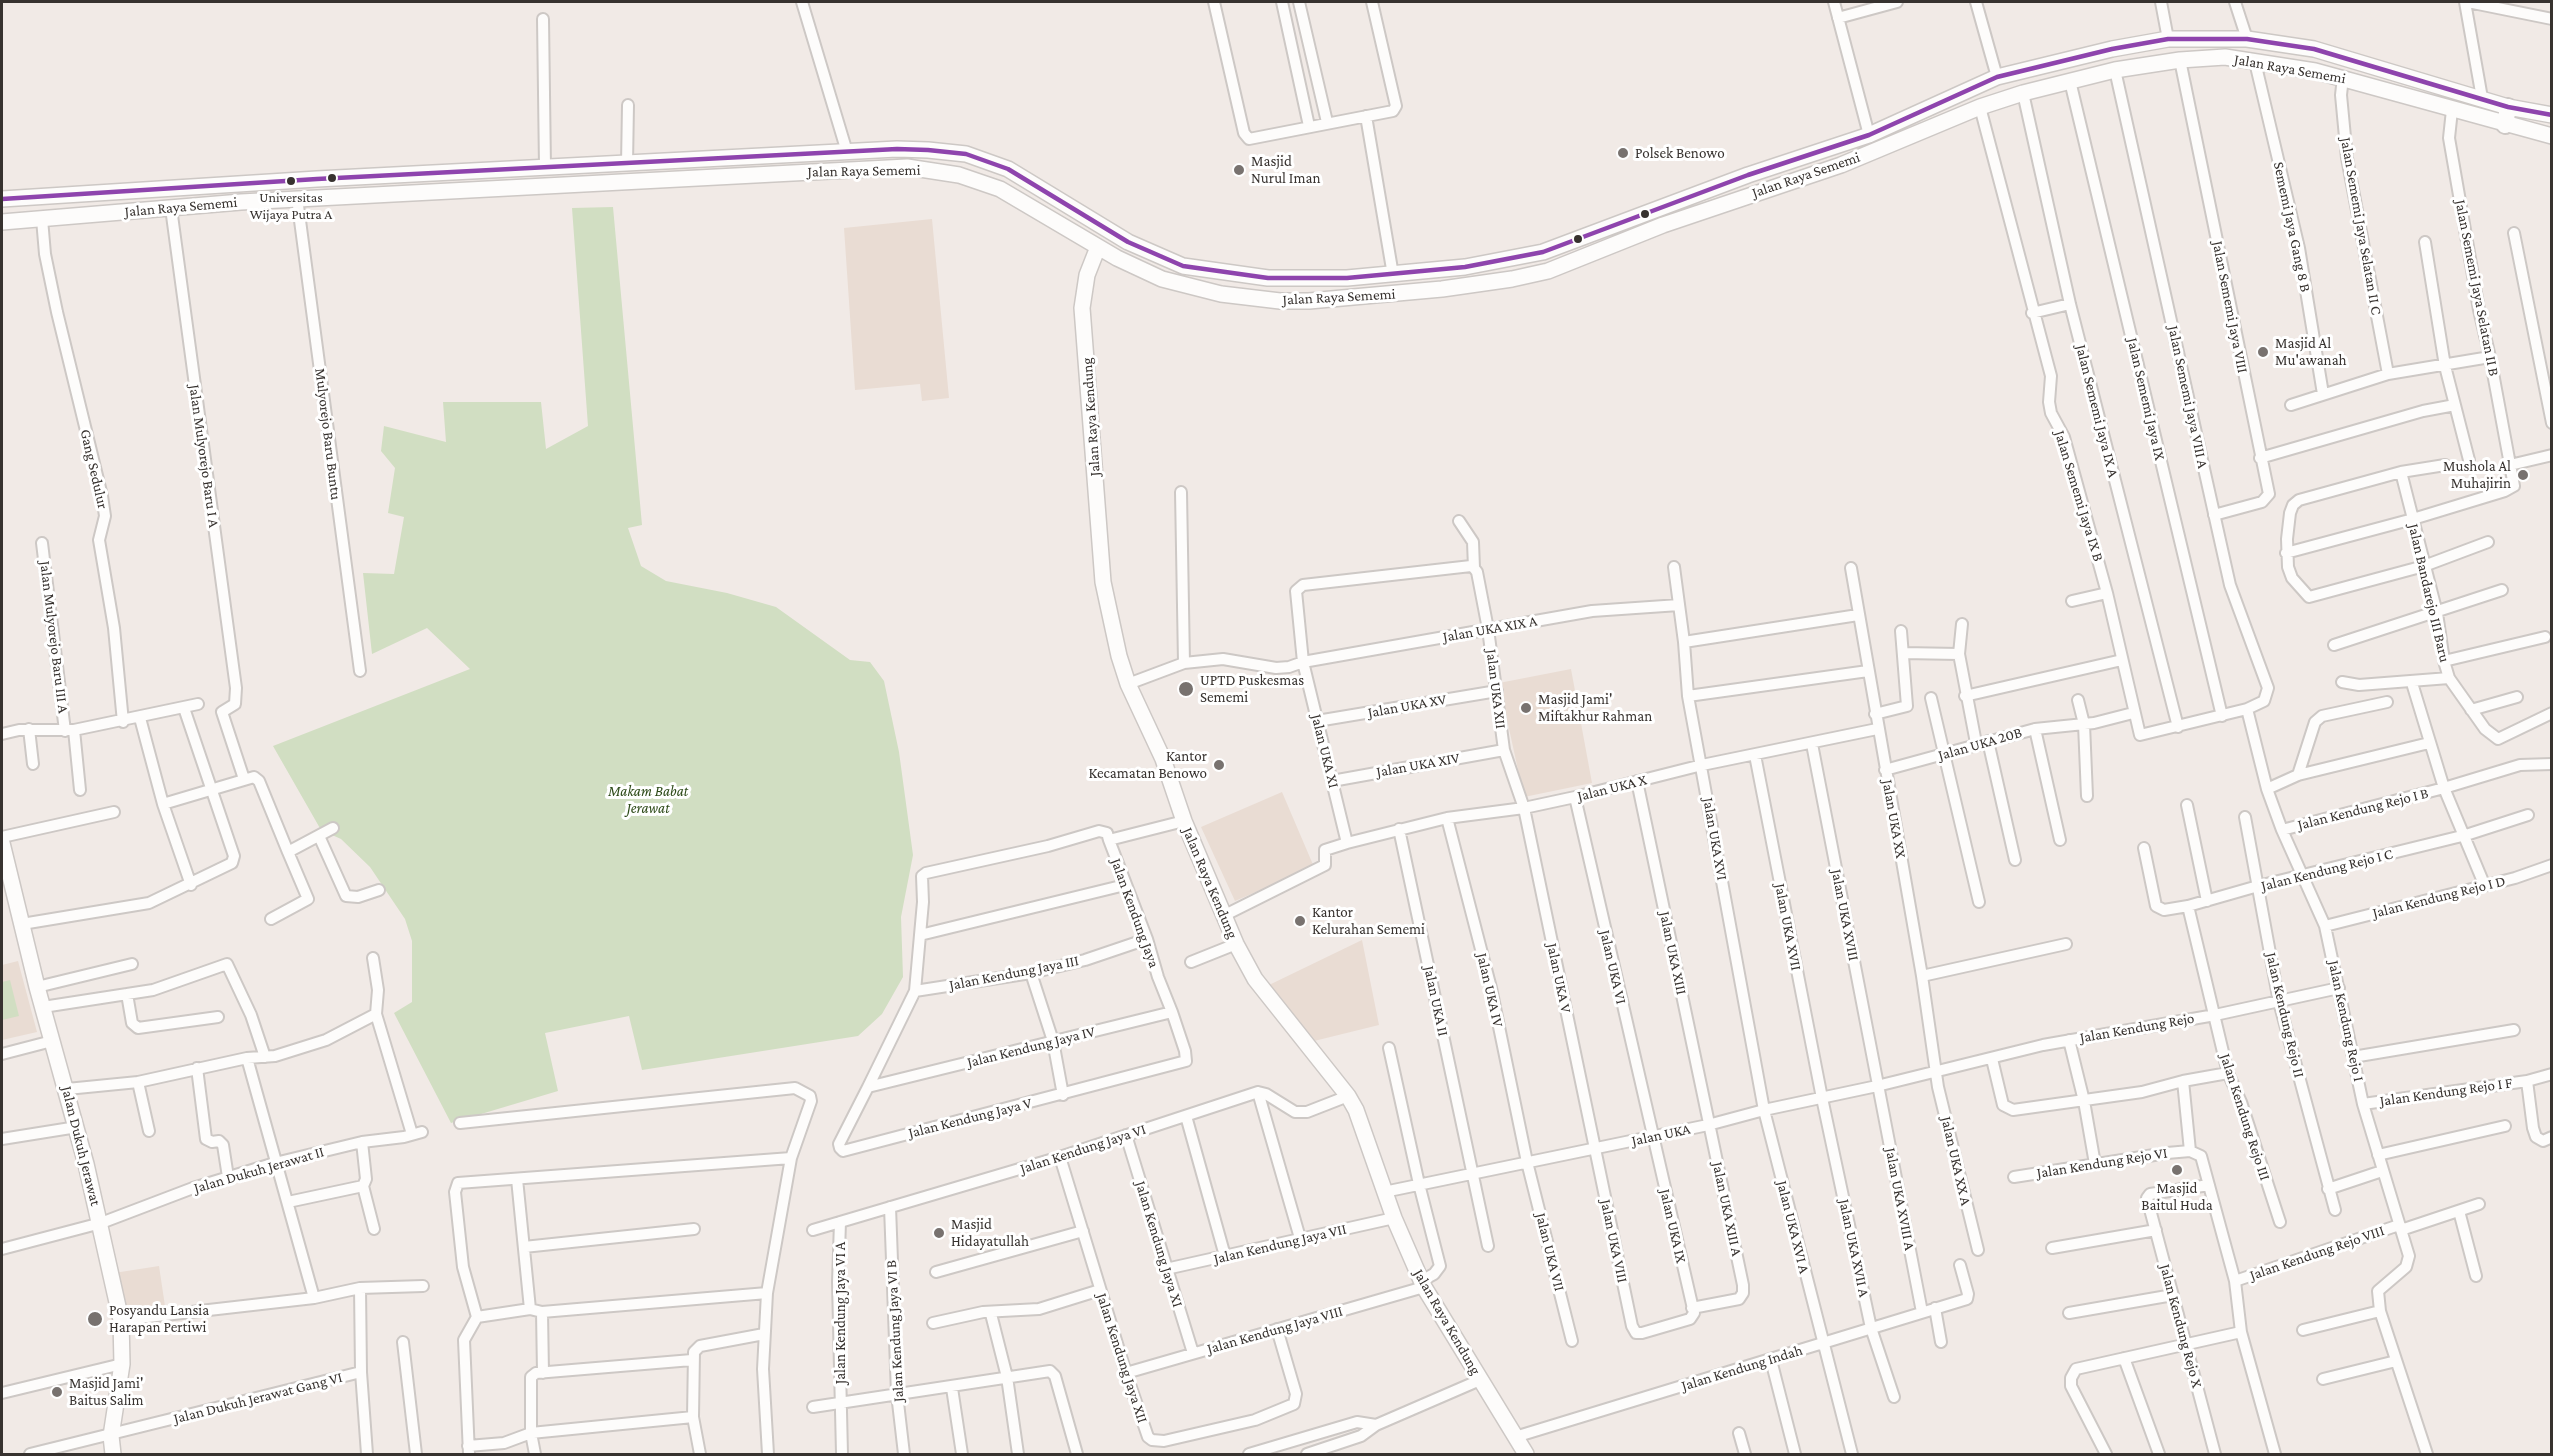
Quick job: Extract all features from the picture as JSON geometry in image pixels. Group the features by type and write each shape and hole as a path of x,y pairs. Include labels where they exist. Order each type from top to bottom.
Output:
{"main road":[{"name":"Jalan Raya Sememi","path":"2,200 191,186 847,152 928,150 966,154 1030,181 1128,242 1183,266 1268,278 1392,275 1465,267 1544,252 1748,175 1869,135 1997,77 2112,49 2168,39 2247,39 2346,57 2508,107 2552,115"},
{"name":"Jalan Raya Sememi","path":"2,222 42,227 428,193 586,182 862,168 924,169 960,175 1000,189 1098,247 1162,279 1186,286 1280,301 1400,294 1548,271 1663,225 1841,165 1980,107 2023,93 2115,70 2180,60 2225,57 2343,77 2505,125 2552,136"},
{"path":"2505,125 2508,107"},
{"path":"584,166 586,182"},
{"path":"426,175 428,193"},
{"name":"Jalan Raya Kendung","path":"1098,247 1087,275 1082,308 1103,582 1119,656 1128,684 1163,759 1184,821 1236,944 1255,979 1348,1096 1356,1110 1394,1218 1423,1284 1526,1455"},
{"path":"1465,267 1467,285"},
{"name":"Jalan Dukuh Jerawat","path":"2,843 37,987 77,1127 121,1320 122,1364 111,1436 113,1455"}],"street":[{"name":"Jalan Raya Sememi","path":"802,2 847,152"},
{"path":"1214,2 1247,137 1250,140 1327,122 1393,111 1396,106 1372,2"},
{"path":"1282,2 1309,126"},
{"path":"1299,2 1327,122"},
{"path":"1834,2 1869,135"},
{"path":"1838,18 1897,2"},
{"path":"1976,2 1997,77"},
{"path":"2161,2 2168,39"},
{"path":"2235,2 2247,39"},
{"path":"2482,98 2467,2 2552,19"},
{"path":"543,19 545,167"},
{"name":"Jalan Sememi Jaya VIII","path":"2180,60 2269,494 2267,499 2214,515"},
{"name":"Sememi Jaya Gang 8 B","path":"2255,62 2299,248 2323,394"},
{"name":"Jalan Sememi Jaya VIII A","path":"2115,70 2230,585 2268,688 2264,701 2247,709"},
{"name":"Jalan Sememi Jaya Selatan II C","path":"2343,77 2341,95 2347,158 2388,374"},
{"name":"Jalan Sememi Jaya IX","path":"2070,81 2222,716"},
{"name":"Jalan Sememi Jaya IX A","path":"2023,93 2070,304 2178,727"},
{"path":"627,164 628,105"},
{"name":"Jalan Sememi Jaya IX B","path":"1980,107 2032,313 2051,376 2049,402 2051,413 2064,436 2107,593 2133,713"},
{"name":"Jalan Sememi Jaya Selatan II B","path":"2413,519 2512,489 2514,486 2479,310 2449,138 2452,110"},
{"path":"1366,116 1392,275"},
{"name":"Mulyorejo Baru Buntu","path":"299,206 360,670"},
{"name":"Jalan Mulyorejo Baru I A","path":"171,216 236,688 235,704 222,712 244,779"},
{"name":"Gang Sedulur","path":"42,227 57,312 103,503 105,521 99,540 114,628 123,722"},
{"path":"2514,233 2552,423"},
{"path":"2425,242 2445,366 2469,460"},
{"path":"2032,313 2070,304"},
{"path":"2291,405 2388,374 2490,357"},
{"path":"2260,458 2423,411 2455,405"},
{"path":"2510,465 2552,456"},
{"path":"2445,465 2401,472 2299,500 2293,505 2290,513 2286,553 2292,578 2309,597 2424,566 2488,542"},
{"name":"Jalan Bandarejo III Baru","path":"2401,472 2437,614 2449,678 2471,710 2493,737 2498,739 2552,713"},
{"path":"1181,492 1184,663"},
{"path":"2286,553 2413,519"},
{"name":"Jalan UKA XII","path":"1459,521 1473,542 1474,568 1478,573 1488,629 1504,750 1524,808"},
{"name":"Jalan Mulyorejo Baru III A","path":"42,543 80,790"},
{"name":"Jalan UKA XVI","path":"1674,567 1684,642 1688,696 1764,1110"},
{"name":"Jalan UKA XI","path":"1347,843 1303,662 1295,595 1298,588 1303,585 1474,568"},
{"name":"Jalan UKA XX","path":"1851,568 1877,729 1922,976 1936,1071"},
{"path":"2334,645 2437,614 2502,590"},
{"path":"2072,602 2107,593"},
{"name":"Jalan UKA XIX A","path":"1128,684 1184,663 1223,659 1289,667 1303,662 1592,610 1679,605"},
{"path":"1684,642 1858,615"},
{"path":"1962,624 1959,654 1965,696 1976,743"},
{"path":"1875,714 1907,706 1901,631"},
{"path":"2444,661 2545,637"},
{"path":"1903,653 1959,654"},
{"path":"1965,696 2122,660"},
{"path":"1688,696 1868,671"},
{"path":"2342,682 2359,685 2412,683 2449,678"},
{"path":"2412,683 2428,743 2444,788 2466,835 2484,884"},
{"name":"Jalan UKA XV","path":"1317,721 1497,691"},
{"path":"2471,710 2517,697"},
{"path":"1931,698 1979,902"},
{"path":"2078,700 2086,796"},
{"path":"2298,775 2315,722 2322,716 2387,702"},
{"path":"2,734 28,729 70,731 123,722 198,704"},
{"path":"22,924 149,903 232,863 234,859 184,708"},
{"path":"2133,713 2141,736 2247,709"},
{"name":"Jalan Kendung Rejo I","path":"2247,709 2267,789 2282,830 2325,926 2363,1104 2409,1262 2378,1291 2379,1311"},
{"name":"Jalan UKA 20B","path":"1885,770 1944,755 1976,743 2035,729 2080,724 2133,713"},
{"path":"140,718 163,804 190,885"},
{"path":"28,729 33,764"},
{"name":"Jalan UKA X","path":"1225,915 1325,865 1325,850 1347,843 1447,818 1524,808 1702,765 1877,729"},
{"path":"2035,729 2060,840"},
{"path":"1988,741 2015,860"},
{"path":"2267,789 2298,775 2428,743"},
{"name":"Jalan UKA XVIII","path":"1812,744 1878,1086"},
{"name":"Jalan UKA XIV","path":"1332,781 1504,750"},
{"name":"Jalan UKA XVII","path":"1755,755 1822,1098"},
{"name":"Jalan Kendung Rejo I B","path":"2282,830 2532,765 2552,764"},
{"path":"163,804 244,779 254,777 259,781 308,899 271,919"},
{"name":"Jalan UKA XIII","path":"1637,782 1708,1125"},
{"name":"Jalan UKA VI","path":"1575,797 1652,1137"},
{"path":"2187,805 2207,901"},
{"name":"Jalan UKA V","path":"1524,808 1594,1149"},
{"path":"2,837 114,812"},
{"name":"Jalan Kendung Rejo I C","path":"2144,849 2157,908 2160,910 2188,906 2258,886 2466,835 2528,815"},
{"name":"Jalan UKA IV","path":"1447,818 1491,988 1527,1162"},
{"name":"Jalan Kendung Rejo II","path":"2245,818 2279,1002 2335,1210"},
{"name":"Jalan Kendung Jaya","path":"1184,821 1109,840 1147,939 1187,1058"},
{"path":"288,852 333,828"},
{"name":"Jalan UKA II","path":"1399,829 1488,1246"},
{"path":"868,1087 915,991 923,902 922,876 926,873 1048,846 1099,831 1107,833 1109,840"},
{"path":"319,836 346,896 358,897 379,890"},
{"name":"Jalan Kendung Rejo I D","path":"2325,926 2552,865"},
{"path":"920,935 988,921 1125,885"},
{"name":"Jalan Kendung Rejo III","path":"2188,906 2228,1074 2241,1102 2280,1222"},
{"name":"Jalan Kendung Jaya III","path":"915,991 1032,973 1086,960 1147,939"},
{"path":"1191,962 1236,944"},
{"path":"1922,976 2066,944"},
{"path":"67,1089 138,1082 247,1058 266,1057 326,1040 376,1014 378,990 373,958"},
{"path":"37,987 132,964"},
{"path":"43,1007 153,990 227,964 266,1057"},
{"path":"1032,973 1053,1041 1063,1095"},
{"name":"Jalan Kendung Rejo","path":"1936,1071 2069,1040 2215,1015 2339,988"},
{"path":"128,994 132,1023 138,1028 218,1017"},
{"name":"Jalan Kendung Jaya IV","path":"868,1087 1172,1012"},
{"name":"Jalan Dukuh Jerawat II","path":"2,1248 100,1223 193,1188 275,1163 362,1142 417,1133 376,1014"},
{"path":"2353,1058 2514,1030"},
{"path":"2069,1040 2084,1101 2095,1164"},
{"path":"2,1054 52,1041"},
{"path":"1389,1048 1440,1266 1423,1284"},
{"path":"247,1058 314,1298"},
{"name":"Jalan Kendung Jaya V","path":"868,1087 838,1144 843,1151 1184,1063 1187,1058"},
{"path":"1992,1059 2003,1105 2010,1109 2142,1092 2183,1081 2228,1074"},
{"path":"197,1068 206,1139 212,1142 219,1141 223,1145 228,1178"},
{"name":"Jalan UKA","path":"1384,1192 1708,1125 1936,1071"},
{"name":"Jalan UKA XX A","path":"1936,1071 1977,1250"},
{"path":"2527,1081 2552,1074"},
{"path":"2183,1081 2190,1151 2201,1156 2235,1281 2241,1332 2275,1455"},
{"name":"Jalan Kendung Rejo I F","path":"2363,1104 2527,1081 2536,1137 2543,1141 2552,1137"},
{"path":"138,1082 149,1131"},
{"name":"Jalan UKA XVIII A","path":"1878,1086 1922,1312"},
{"path":"460,1123 795,1089 805,1092 811,1101 790,1158 767,1293 764,1334 768,1455"},
{"path":"1258,1092 1266,1094 1295,1112 1307,1112 1348,1096"},
{"path":"1258,1092 1300,1238"},
{"name":"Jalan Kendung Jaya VI","path":"813,1230 1060,1157 1258,1092"},
{"name":"Jalan UKA XVII A","path":"1822,1098 1871,1328 1894,1397"},
{"name":"Jalan UKA XVI A","path":"1764,1110 1852,1455"},
{"path":"1186,1116 1225,1256"},
{"name":"Jalan UKA XIII A","path":"1693,1311 1738,1299 1743,1293 1708,1125"},
{"path":"2378,1155 2505,1126"},
{"path":"2,1139 77,1127"},
{"name":"Jalan Kendung Jaya XI","path":"1126,1135 1192,1353"},
{"name":"Jalan UKA IX","path":"1652,1137 1693,1311"},
{"path":"362,1142 366,1179 363,1186 374,1229"},
{"name":"Jalan UKA VIII","path":"1594,1149 1632,1326 1636,1333 1662,1328 1693,1311"},
{"name":"Jalan Kendung Rejo VI","path":"2014,1177 2190,1151"},
{"name":"Jalan Kendung Jaya XII","path":"1060,1157 1148,1437 1156,1442 1255,1420 1290,1408 1294,1404 1296,1394 1277,1329"},
{"path":"477,1317 463,1267 455,1187 465,1181 790,1158"},
{"name":"Jalan UKA VII","path":"1527,1162 1572,1341"},
{"path":"2328,1189 2382,1171"},
{"path":"517,1179 524,1247 536,1310 543,1373"},
{"name":"Jalan Kendung Rejo X","path":"2209,1185 2150,1194 2147,1198 2215,1455"},
{"path":"288,1202 363,1186"},
{"name":"Jalan Kendung Rejo VIII","path":"2235,1281 2479,1204"},
{"name":"Jalan Kendung Jaya VI B","path":"890,1207 897,1394 904,1455"},
{"path":"2459,1210 2475,1276"},
{"name":"Jalan Kendung Jaya VII","path":"1166,1269 1394,1218"},
{"name":"Jalan Kendung Jaya VI A","path":"840,1222 842,1455"},
{"path":"524,1247 693,1229"},
{"path":"2052,1248 2156,1230"},
{"path":"936,1272 1083,1231"},
{"name":"Jalan Kendung Indah","path":"1515,1437 1771,1360 1968,1297 1960,1265"},
{"name":"Jalan Kendung Jaya VIII","path":"1126,1373 1423,1284"},
{"path":"121,1320 314,1298 360,1288 423,1286"},
{"path":"360,1288 361,1372"},
{"path":"933,1323 983,1312 991,1314 1039,1309 1100,1290"},
{"path":"693,1417 531,1433 504,1443 469,1450 464,1340 468,1329 477,1317 536,1310 767,1293"},
{"path":"2069,1313 2173,1295"},
{"path":"1935,1308 1941,1342"},
{"path":"2303,1330 2379,1311 2427,1455"},
{"path":"991,1314 1007,1377 1018,1455"},
{"path":"2106,1455 2072,1386 2071,1378 2076,1369 2241,1332"},
{"path":"700,1455 693,1417 692,1360 698,1347 764,1334"},
{"path":"403,1342 416,1455"},
{"path":"2124,1358 2159,1455"},
{"path":"535,1455 531,1433 531,1377 543,1373 692,1360"},
{"path":"1771,1360 1795,1455"},
{"path":"2323,1379 2396,1361"},
{"path":"2,1393 122,1364"},
{"name":"Jalan Dukuh Jerawat Gang VI","path":"30,1455 361,1372 367,1455"},
{"path":"813,1407 1052,1372 1077,1455"},
{"path":"1306,1455 1361,1436 1376,1425 1480,1380"},
{"path":"952,1388 962,1455"},
{"path":"1249,1455 1357,1422 1376,1425"},
{"path":"1739,1433 1745,1455"}],"shaded area":[{"path":"932,219 949,398 922,401 920,384 855,390 844,228"},
{"path":"1571,669 1592,783 1524,797 1499,683"},
{"path":"1282,792 1314,867 1235,901 1201,827"},
{"path":"1362,940 1379,1025 1310,1042 1269,985"},
{"path":"18,961 37,1032 2,1040 2,965"},
{"path":"159,1266 165,1306 120,1310 114,1273"}],"green space":[{"name":"Makam Babat Jerawat","path":"613,207 642,525 628,528 641,566 666,581 727,593 776,607 850,660 870,662 884,681 899,752 913,855 901,917 903,977 882,1014 858,1036 642,1070 629,1016 545,1033 558,1091 451,1123 394,1013 412,1002 412,941 405,919 370,867 341,839 321,830 273,746 470,669 427,628 372,654 363,573 394,574 404,517 388,513 395,468 381,451 384,426 446,442 443,402 541,402 546,449 588,426 572,208"},
{"path":"10,980 19,1016 2,1020 2,982"}],"transit line":[{"path":"2,199 317,179 897,149 928,150 966,154 1008,169 1128,242 1183,266 1268,278 1347,278 1465,267 1543,252 1748,175 1869,135 1997,77 2112,49 2168,39 2247,39 2314,49 2508,107 2552,115"}],"place":[{"name":"Polsek Benowo","path":"1623,153"},
{"name":"Masjid Nurul Iman","path":"1239,170"},
{"name":"Universitas Wijaya Putra A","path":"291,181"},
{"name":"Masjid Al Mu'awanah","path":"2263,352"},
{"name":"Mushola Al Muhajirin","path":"2523,475"},
{"name":"UPTD Puskesmas Sememi","path":"1186,689"},
{"name":"Masjid Jami' Miftakhur Rahman","path":"1526,708"},
{"name":"Kantor Kecamatan Benowo","path":"1219,765"},
{"name":"Kantor Kelurahan Sememi","path":"1300,921"},
{"name":"Masjid Baitul Huda","path":"2177,1170"},
{"name":"Masjid Hidayatullah","path":"939,1233"},
{"name":"Posyandu Lansia Harapan Pertiwi","path":"95,1319"},
{"name":"Masjid Jami' Baitus Salim","path":"57,1392"}]}
